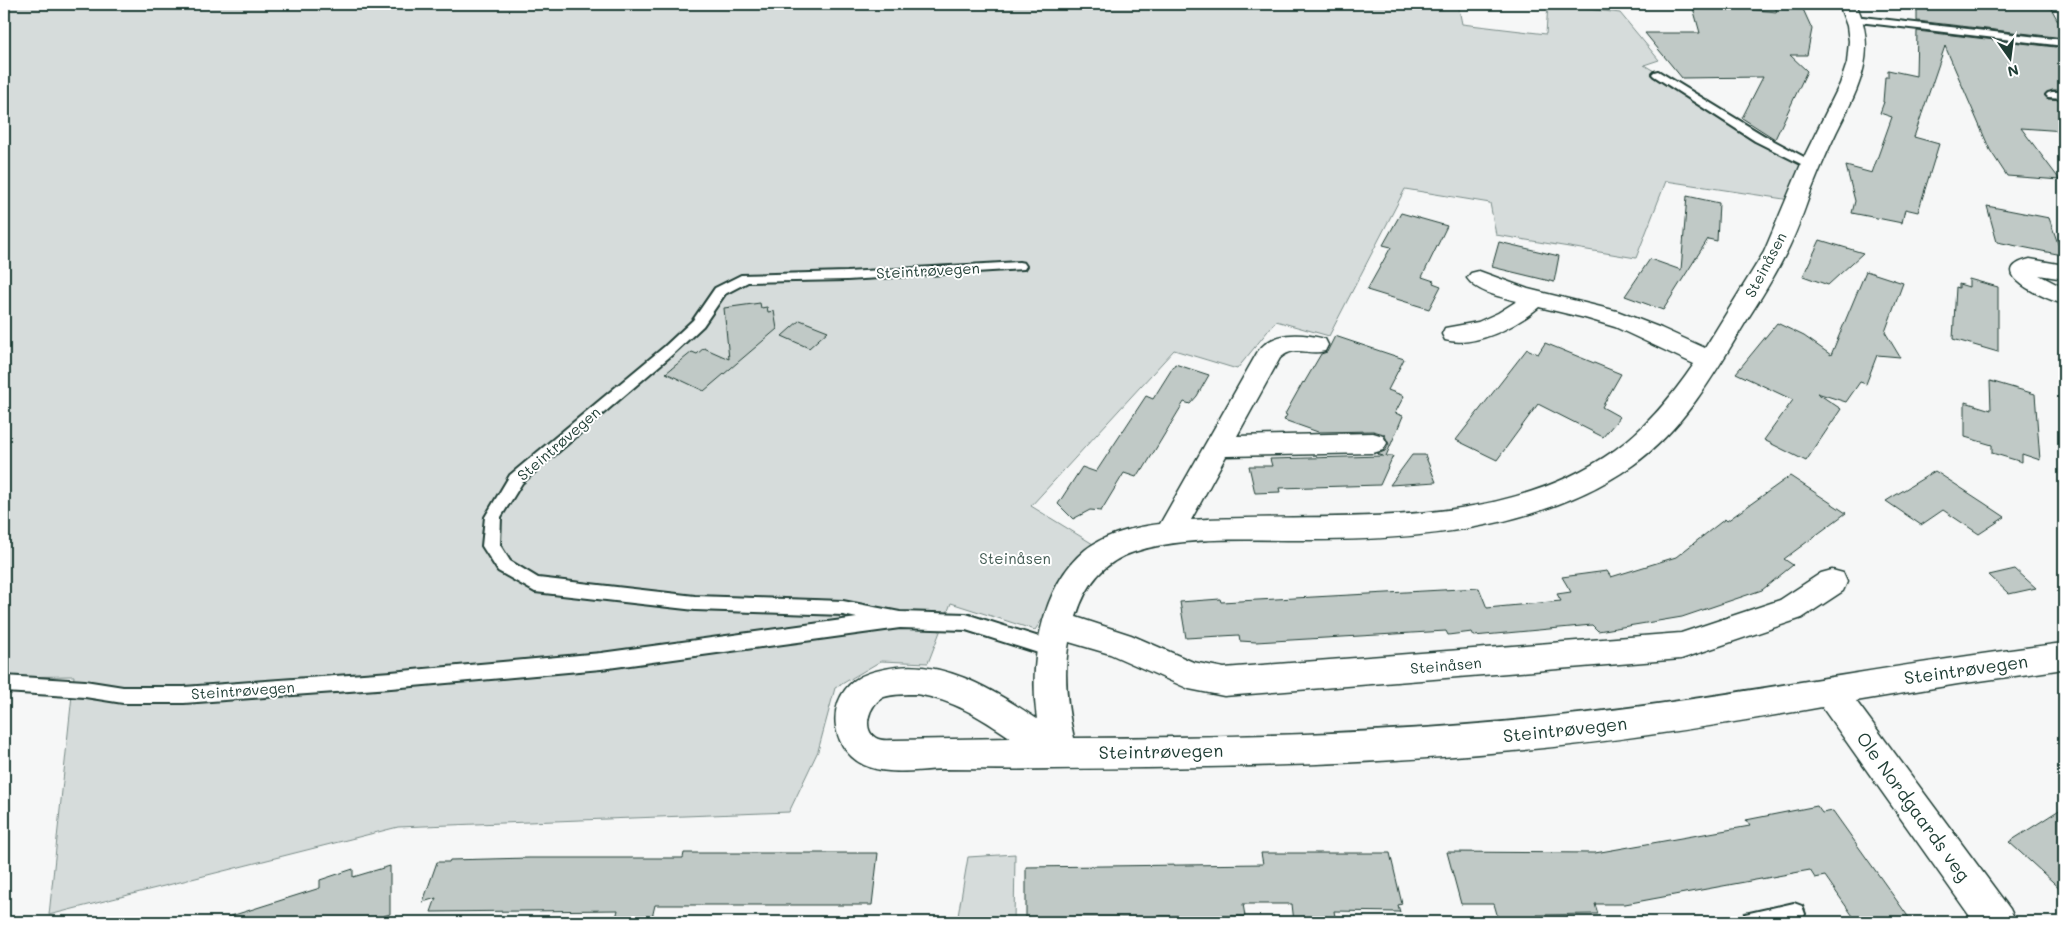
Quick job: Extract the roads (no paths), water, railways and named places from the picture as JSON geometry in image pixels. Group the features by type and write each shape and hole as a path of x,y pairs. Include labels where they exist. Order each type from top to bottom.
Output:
{"street":[{"name":"Steinåsen","path":"1061,754 1052,714 1049,678 1053,638 1070,589 1083,571 1101,554 1118,544 1138,538 1169,534 1406,526 1463,519 1510,508 1567,488 1599,473 1641,445 1674,409 1710,361 1771,260 1811,164 1849,86 1855,68 1858,37 1851,11"},
{"path":"2064,272 2030,266 2023,269 2023,274 2041,286 2064,297"},
{"path":"1479,278 1498,288 1534,299 1564,304 1619,320 1710,361"},
{"path":"1454,334 1481,330 1496,325 1520,312 1534,299"},
{"path":"1169,534 1270,353 1285,342 1295,341 1316,345"},
{"path":"1218,446 1374,443"},
{"name":"Steinåsen","path":"1053,638 1084,632 1120,644 1189,675 1224,682 1356,673 1681,646 1791,609 1832,582"},
{"name":"Steintrøvegen","path":"1061,754 986,704 960,692 914,679 880,684 869,689 855,706 851,717 855,737 863,748 874,754 898,756 929,754 1061,754 1316,749 1479,739 1645,720 1982,666 2064,656"},
{"name":"Ole Nordgaards veg","path":"1829,691 1998,922"}],"lane":[{"name":"Steinåsen","path":"1851,11 2064,42"},
{"path":"1658,74 1758,138 1811,164"},
{"path":"2052,95 2064,95"},
{"name":"Steintrøvegen","path":"900,620 843,608 695,603 535,586 504,566 491,546 493,517 516,479 670,350 698,323 720,290 746,278 847,276 1019,266"},
{"name":"Steintrøvegen","path":"4,684 85,689 123,695 184,694 391,680 600,660 900,620 966,622 1053,638"},
{"path":"1753,922 1794,914"}]}
